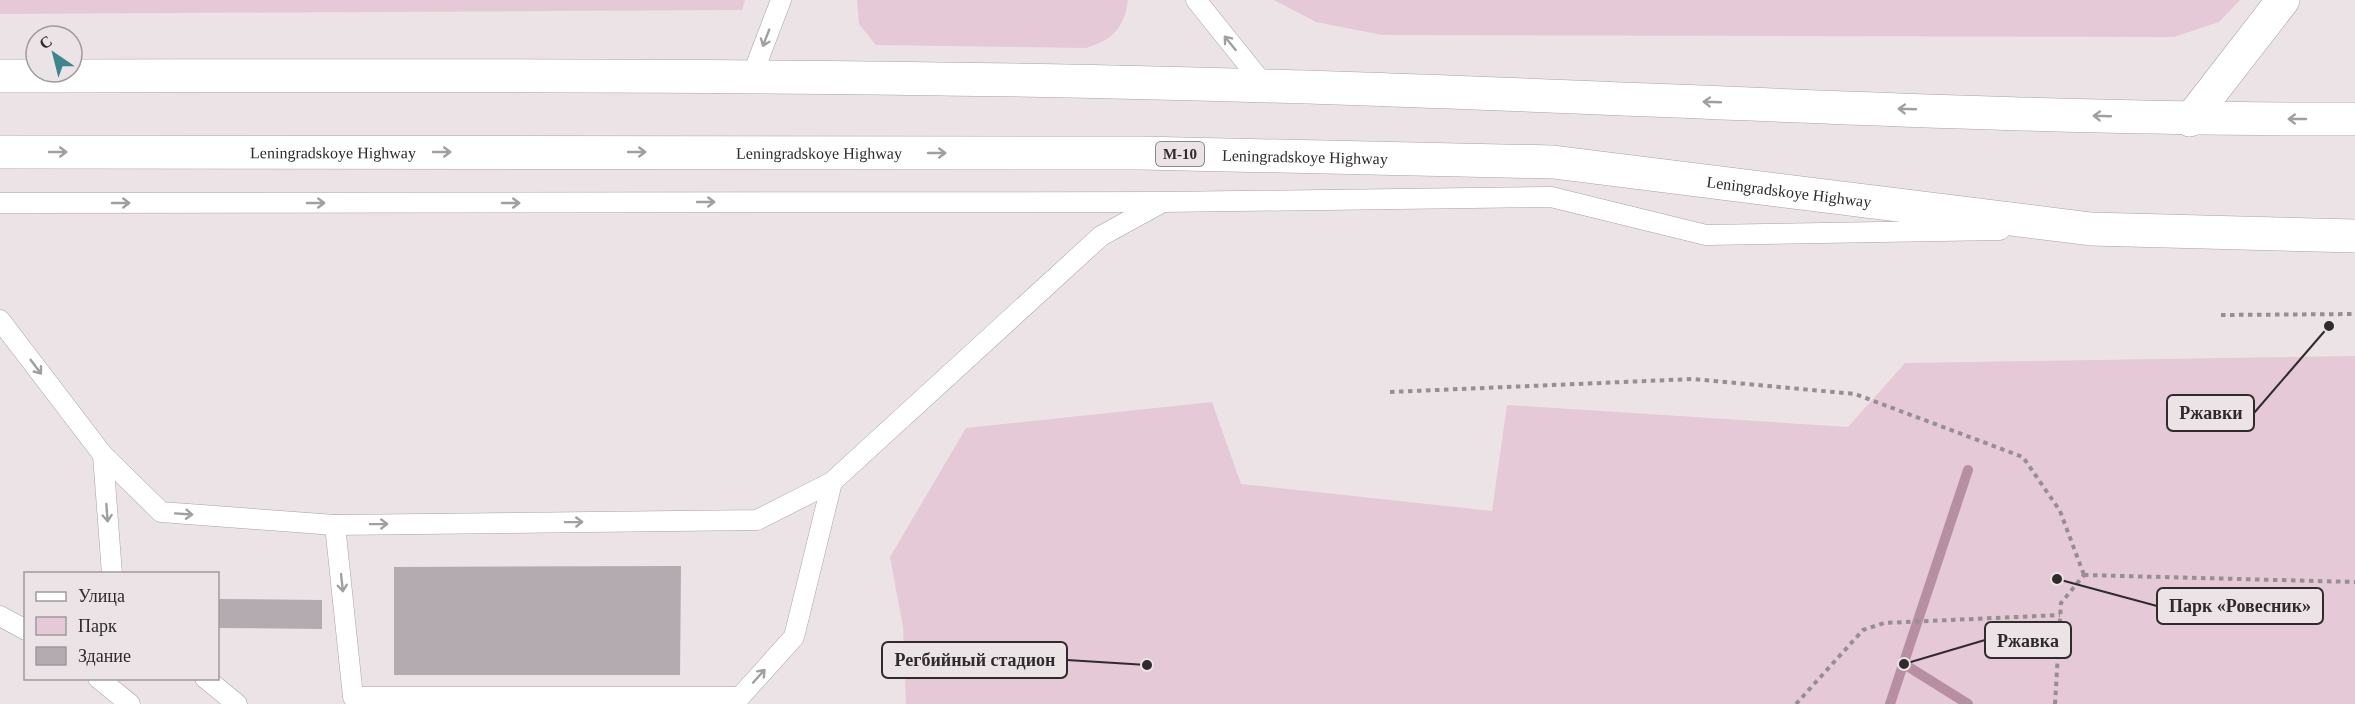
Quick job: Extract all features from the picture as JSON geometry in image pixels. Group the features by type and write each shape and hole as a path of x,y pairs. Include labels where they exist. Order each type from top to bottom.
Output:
{"main road":[{"path":"2190,120 2283,0"},
{"path":"0,76 752,76 1265,86 2190,120 2355,119"},
{"name":"Leningradskoye Highway","path":"0,152 1140,153 1553,162 2091,229 2355,236"}],"lane":[{"path":"752,76 781,0"},
{"path":"1196,0 1265,86"},
{"path":"0,203 1164,202 1551,197 1706,236 2091,229"},
{"path":"0,320 103,455 161,512 336,525 757,520 832,482 1101,236 1164,202"},
{"path":"103,455 112,572"},
{"path":"336,525 352,700 740,701 794,637 832,482"},
{"path":"0,616 24,629"},
{"path":"100,680 130,704"},
{"path":"207,680 237,704"}],"path":[{"path":"2221,315 2355,314"},
{"path":"1390,392 1693,379 1855,394 2023,457 2060,511 2084,575"},
{"path":"2084,575 2355,582"},
{"path":"2055,704 2061,603 2084,575"},
{"path":"1796,704 1863,630 1884,623 1904,621 2060,615"}],"green space":[{"path":"0,0 745,0 742,10 0,14"},
{"path":"857,0 1128,0 1123,19 1115,32 1103,41 1086,48 876,45 859,24"},
{"path":"1274,0 2240,0 2219,22 2174,37 1382,35 1316,22"},
{"path":"2355,356 2355,704 906,704 903,627 890,557 966,428 1212,402 1241,484 1492,511 1507,405 1848,427 1905,363"}],"building":[{"path":"681,566 680,675 394,675 394,567"},
{"path":"219,599 322,600 322,629 219,628"}],"waterway":[{"path":"1890,704 1968,470"},
{"path":"1904,664 1968,704"}],"place":[{"name":"Ржавки","path":"2329,326"},
{"name":"Парк «Ровесник»","path":"2057,579"},
{"name":"Ржавка","path":"1904,664"},
{"name":"Регбийный стадион","path":"1147,665"}]}
